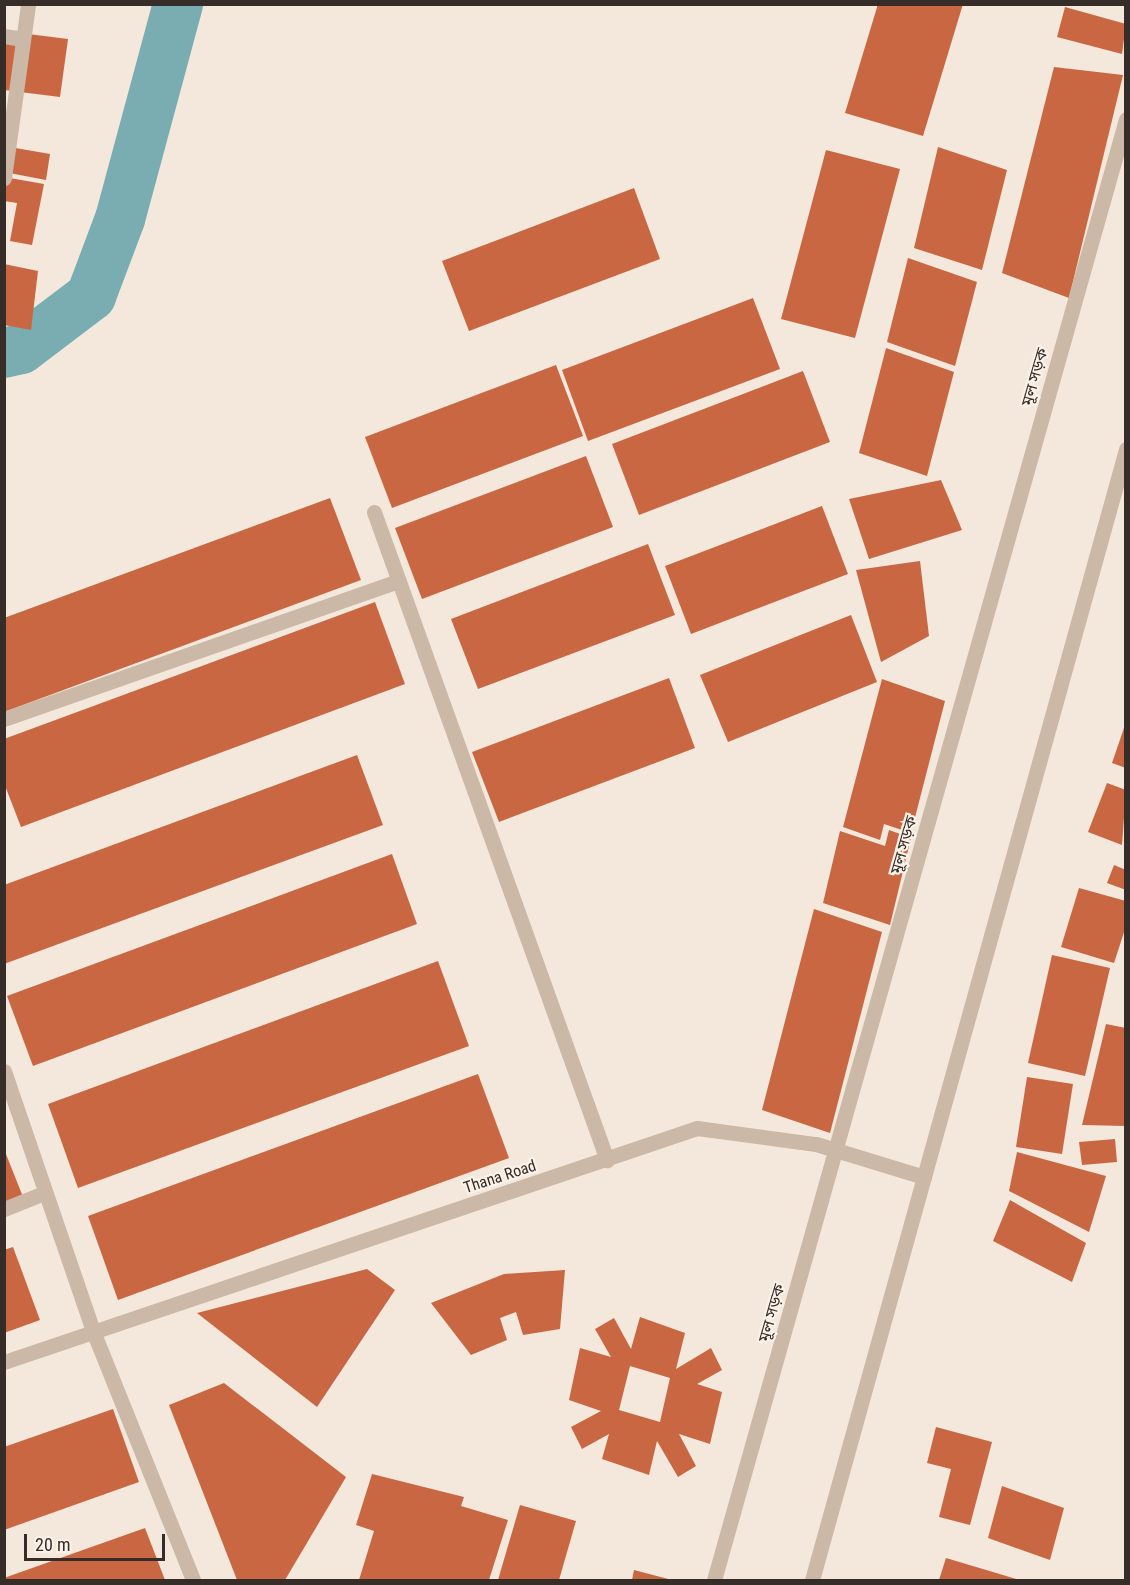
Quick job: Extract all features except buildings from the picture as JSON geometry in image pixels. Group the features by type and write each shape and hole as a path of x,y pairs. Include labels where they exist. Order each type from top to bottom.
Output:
{"street":[{"path":"4,178 28,4"},
{"path":"4,36 23,39"},
{"name":"মূল সড়ক","path":"714,1581 838,1151 1125,119"},
{"path":"812,1581 1125,449"},
{"path":"374,512 607,1160"},
{"path":"4,718 399,581"},
{"path":"4,1071 8,1094 93,1331 192,1581"},
{"name":"Thana Road","path":"4,1362 697,1128 838,1151 924,1177"},
{"path":"4,1209 44,1193"}],"waterway":[{"path":"4,353 21,349 91,296 120,219 178,4"}]}
